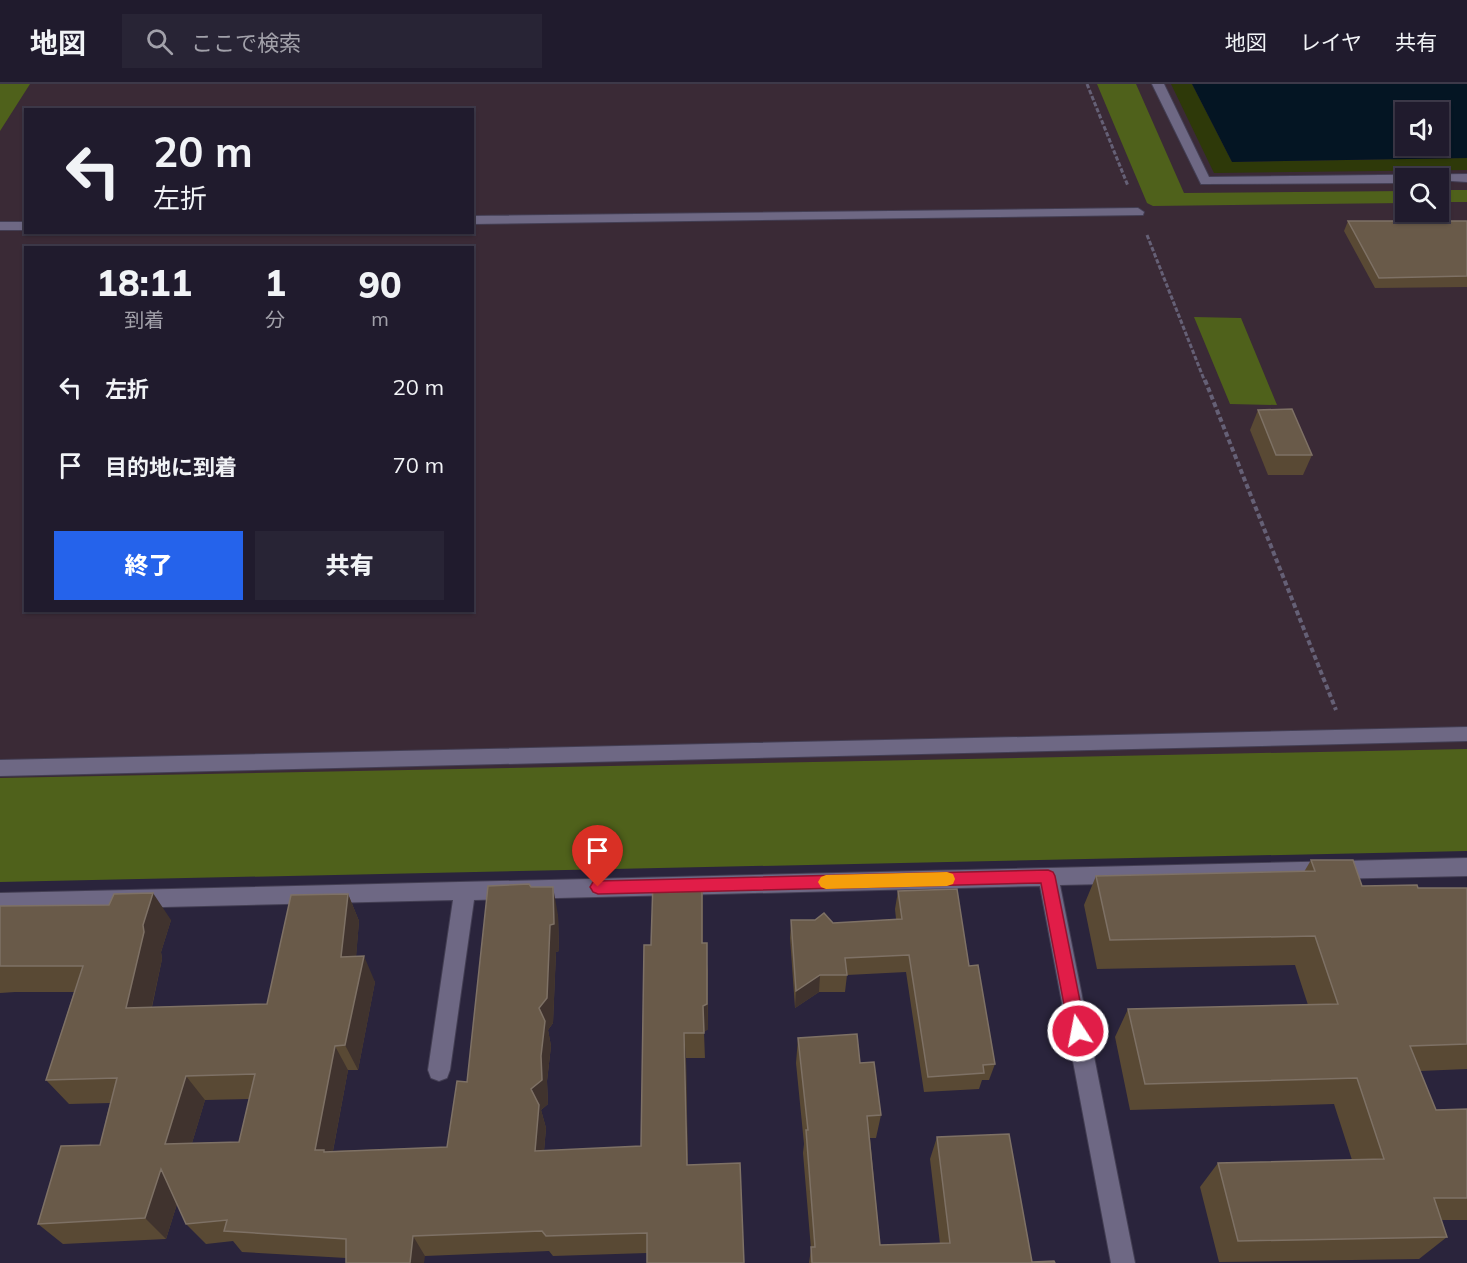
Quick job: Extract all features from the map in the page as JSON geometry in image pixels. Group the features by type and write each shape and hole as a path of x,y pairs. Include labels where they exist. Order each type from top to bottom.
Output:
{"street":[{"path":"1158,84 1205,181 1395,179"},
{"path":"1449,178 1467,178"},
{"path":"474,220 1138,212"},
{"path":"0,226 24,226"},
{"path":"0,768 1467,734"},
{"path":"0,902 1467,867"},
{"path":"1048,876 1123,1263"},
{"path":"439,1070 465,890"}],"path":[{"path":"1087,84 1347,736"}],"shaded area":[{"path":"0,84 1467,84 1467,847 0,881"}],"green space":[{"path":"0,84 30,84 0,131"},
{"path":"1097,84 1136,84 1184,193 1395,191 1395,203 1153,206 1147,203"},
{"path":"1171,84 1192,84 1232,162 1467,158 1467,170 1395,168 1395,171 1214,173"},
{"path":"1449,190 1467,190 1467,202 1449,202"},
{"path":"1194,317 1241,318 1277,405 1230,404"},
{"path":"1467,749 1467,851 0,882 0,778"}],"water":[{"path":"1192,84 1467,84 1467,158 1232,162"}],"building":[{"path":"1348,221 1467,221 1467,276 1379,278"},
{"path":"1292,409 1312,455 1276,455 1258,410"},
{"path":"1311,860 1353,860 1362,886 1417,885 1418,888 1467,888 1467,1044 1410,1046 1436,1110 1467,1109 1467,1198 1434,1198 1447,1237 1238,1241 1218,1163 1384,1159 1357,1078 1145,1084 1128,1009 1338,1004 1315,936 1110,940 1096,876 1315,871"},
{"path":"702,880 702,943 707,943 707,1004 703,1006 704,1033 684,1033 687,1165 740,1163 744,1263 647,1263 647,1233 546,1236 542,1231 413,1236 410,1263 346,1263 346,1239 224,1231 227,1220 186,1224 161,1169 145,1218 38,1224 61,1146 100,1145 117,1078 46,1080 83,966 0,966 0,906 109,905 114,894 153,893 143,925 144,932 126,1008 267,1004 291,895 348,894 341,957 364,956 345,1045 335,1046 315,1150 324,1150 324,1152 447,1147 457,1081 467,1082 488,886 529,884 531,887 553,887 554,924 550,925 547,998 539,1008 545,1021 541,1056 542,1080 531,1089 539,1105 535,1151 641,1146 644,945 651,945 653,881","holes":["255,1074 239,1142 165,1144 186,1076"]},
{"path":"957,889 969,966 978,965 995,1064 983,1065 984,1073 928,1077 909,955 845,958 847,975 820,975 796,991 791,920 815,920 824,913 833,923 902,919 898,891"},
{"path":"857,1034 860,1063 874,1062 881,1115 867,1116 880,1245 950,1243 937,1137 1009,1134 1032,1262 1054,1261 1055,1263 812,1263 811,1247 815,1247 806,1130 808,1130 798,1038"}],"slow traffic":[{"path":"826,882 947,879"}],"route":[{"path":"598,887 1048,876 1078,1031"}]}
